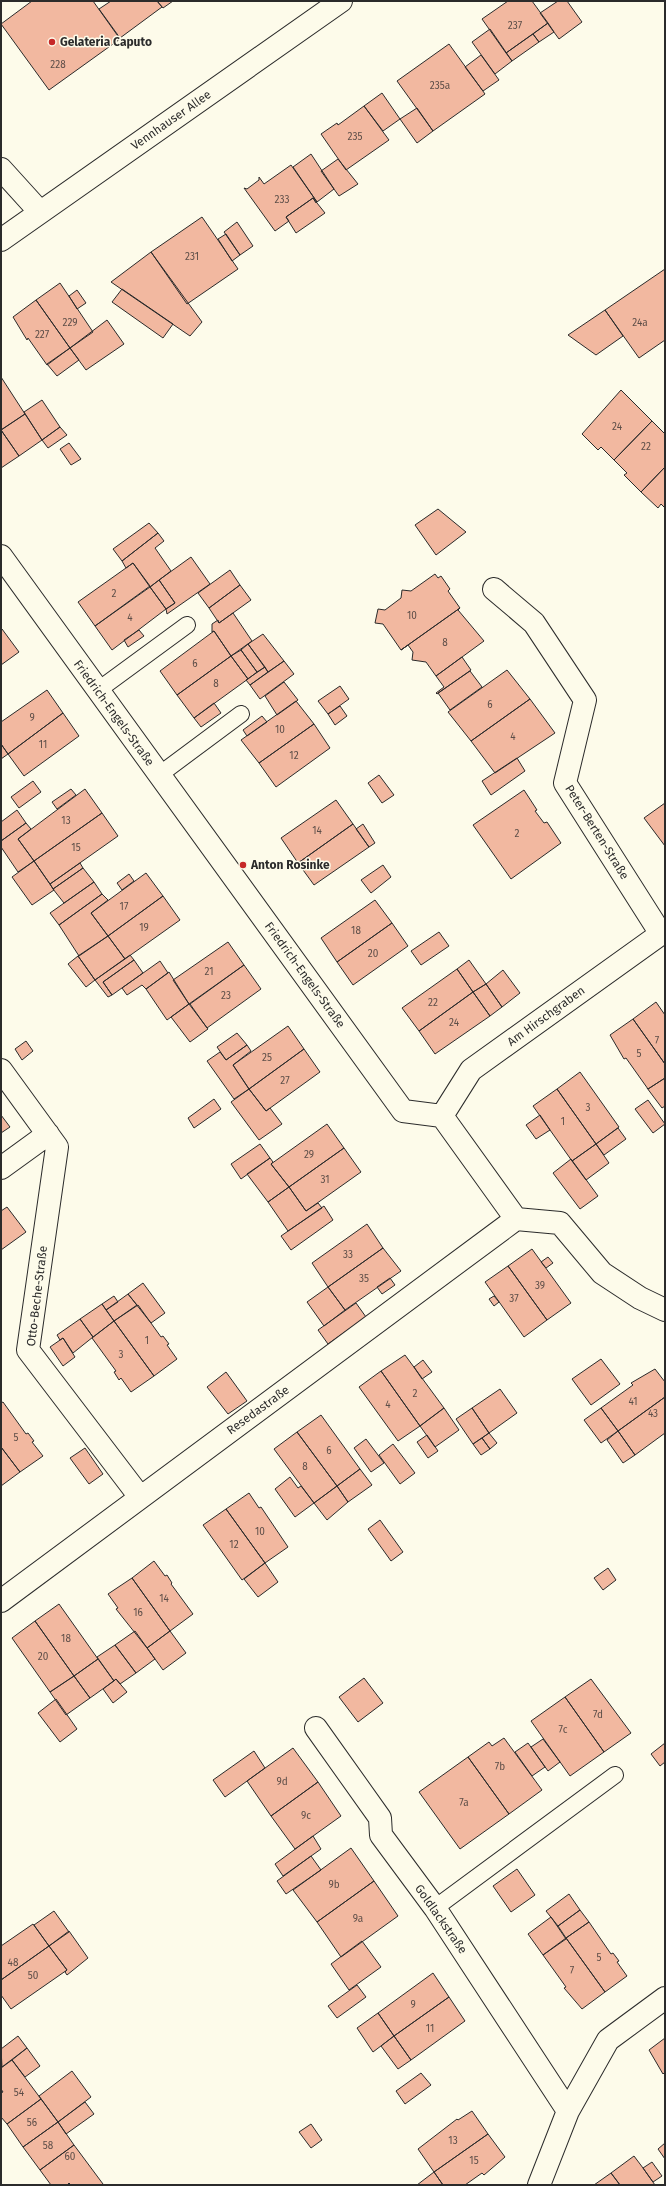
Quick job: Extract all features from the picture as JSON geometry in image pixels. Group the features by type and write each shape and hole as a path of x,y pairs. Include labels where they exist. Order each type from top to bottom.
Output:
{"street":[{"name":"Vennhauser Allee","path":"1,240 341,1"},
{"path":"1,168 40,212"},
{"name":"Friedrich-Engels-Straße","path":"1,556 403,1111 442,1116"},
{"name":"Peter-Berten-Straße","path":"494,589 534,623 585,700 565,783 663,932"},
{"name":"Am Hirschgraben","path":"442,1116 471,1070 663,932"},
{"name":"Otto-Beche-Straße","path":"1,1070 57,1147 28,1350 140,1497"},
{"path":"442,1116 516,1219 560,1222 602,1273 640,1298 665,1310"},
{"path":"1,1168 48,1134"},
{"name":"Resedastraße","path":"1,1601 516,1219"},
{"name":"Goldlackstraße","path":"316,1728 380,1818 381,1835 435,1908 568,2111"},
{"path":"539,2185 568,2111 608,2040 665,1998"}],"lane":[{"path":"98,691 187,625"},
{"path":"159,775 241,714"},
{"path":"435,1908 615,1775"}],"building":[{"path":"32,1 93,1 120,39 49,90 1,24"},
{"path":"111,1 157,1 162,7 120,38 99,9"},
{"path":"157,1 173,1 163,8"},
{"path":"508,1 532,1 548,23 506,53 482,19"},
{"path":"558,1 567,1 582,22 559,39 540,13"},
{"path":"548,23 554,32 539,42 533,34"},
{"path":"490,29 512,61 495,74 472,42"},
{"path":"533,34 539,42 512,61 506,53"},
{"path":"449,44 485,94 433,131 397,81"},
{"path":"481,55 499,80 483,91 465,67"},
{"path":"382,93 400,119 383,131 364,106"},
{"path":"364,106 389,140 346,170 321,134 337,123 338,125"},
{"path":"417,108 433,131 417,143 400,119"},
{"path":"311,154 334,189 317,202 293,167"},
{"path":"338,159 358,184 339,196 321,171"},
{"path":"291,165 317,202 316,203 313,198 286,217 289,221 275,231 244,188 247,189 259,180 259,177 264,184"},
{"path":"313,198 325,213 296,233 286,217"},
{"path":"202,217 238,269 187,304 151,252"},
{"path":"237,222 253,246 240,255 224,232"},
{"path":"226,234 240,255 232,261 218,239"},
{"path":"151,252 202,322 190,336 111,282"},
{"path":"665,269 665,340 639,358 605,310"},
{"path":"60,283 93,332 70,348 36,300"},
{"path":"122,289 173,324 163,338 112,302"},
{"path":"77,290 86,303 77,309 69,296"},
{"path":"36,300 70,348 47,365 28,338 27,340 13,317"},
{"path":"605,310 623,336 596,355 568,335"},
{"path":"107,320 124,344 86,370 70,348"},
{"path":"70,348 79,360 57,376 47,364"},
{"path":"1,377 25,414 1,430"},
{"path":"621,390 652,421 614,460 601,447 598,450 582,434"},
{"path":"42,400 60,427 42,440 24,412"},
{"path":"25,414 42,440 19,456 1,430"},
{"path":"652,421 665,434 665,467 641,492 624,475 627,473 614,460"},
{"path":"60,427 67,435 48,448 42,440"},
{"path":"1,430 19,456 1,468"},
{"path":"69,443 81,459 71,465 60,449"},
{"path":"665,467 665,508 661,504 658,508 641,492"},
{"path":"438,509 466,532 436,555 415,525"},
{"path":"149,523 158,533 122,561 113,549"},
{"path":"158,533 164,541 155,548 171,571 150,587 133,563 126,568 122,561"},
{"path":"191,557 210,584 167,614 166,609 175,603 159,580"},
{"path":"133,563 150,586 95,626 78,602"},
{"path":"230,570 240,585 209,608 198,593"},
{"path":"435,574 438,578 441,576 450,589 448,591 460,608 401,650 383,624 375,623 378,609 385,610 401,598 402,590 411,591"},
{"path":"159,580 175,603 166,609 150,587"},
{"path":"240,585 251,600 219,623 209,608"},
{"path":"150,587 166,609 112,650 95,626"},
{"path":"460,608 458,610 484,641 436,676 426,662 412,660 413,652 408,645"},
{"path":"233,613 252,641 231,656 214,631 212,632 212,624 218,620 219,623"},
{"path":"2,629 19,652 1,665 1,630"},
{"path":"139,630 144,636 128,647 124,640"},
{"path":"214,631 231,656 177,695 160,671"},
{"path":"263,634 284,661 268,672 248,644"},
{"path":"248,644 265,667 257,672 241,650"},
{"path":"241,650 257,672 248,679 231,656"},
{"path":"231,656 248,679 194,718 177,695"},
{"path":"462,657 471,670 437,694 436,693 444,687 436,676"},
{"path":"284,661 294,674 260,699 250,685"},
{"path":"265,667 268,672 250,685 246,680"},
{"path":"507,670 530,699 471,741 448,712"},
{"path":"470,671 482,687 450,710 438,693"},
{"path":"284,682 298,700 277,715 265,696"},
{"path":"340,686 349,699 328,714 318,701"},
{"path":"47,690 63,713 8,754 1,744 1,722"},
{"path":"530,699 555,733 495,773 471,741"},
{"path":"296,701 314,724 259,763 241,740"},
{"path":"214,703 221,713 201,727 194,718"},
{"path":"340,706 347,716 335,725 328,714"},
{"path":"63,713 79,736 24,776 8,754"},
{"path":"262,716 267,722 247,736 243,730"},
{"path":"314,724 330,748 276,787 259,763"},
{"path":"1,744 8,754 1,759"},
{"path":"517,758 525,771 491,795 482,781"},
{"path":"379,775 394,795 382,803 368,783"},
{"path":"33,781 41,792 19,808 11,797"},
{"path":"71,789 76,795 57,809 52,802"},
{"path":"85,789 102,813 34,861 18,839"},
{"path":"524,790 537,810 535,811 544,823 547,822 561,843 511,879 473,825"},
{"path":"336,800 353,824 298,863 281,838"},
{"path":"665,803 665,846 644,818"},
{"path":"17,810 26,823 1,841 1,822"},
{"path":"102,813 118,836 50,884 34,861"},
{"path":"26,823 31,829 18,839 34,861 18,872 1,847 1,841"},
{"path":"353,824 369,847 314,885 298,863"},
{"path":"363,824 375,843 369,847 356,829"},
{"path":"34,861 54,890 32,905 12,877"},
{"path":"80,863 83,868 53,889 50,884"},
{"path":"383,865 391,877 371,893 361,880"},
{"path":"83,868 94,882 64,903 53,889"},
{"path":"146,873 163,896 108,936 91,913"},
{"path":"129,874 134,881 122,890 117,883"},
{"path":"94,882 102,894 59,925 50,913"},
{"path":"102,894 108,900 91,913 108,936 79,956 59,925"},
{"path":"163,896 180,920 125,959 108,936"},
{"path":"375,900 392,923 337,962 321,938"},
{"path":"392,923 408,946 353,985 337,962"},
{"path":"439,932 449,946 421,965 411,951"},
{"path":"108,936 125,959 95,980 78,956"},
{"path":"228,942 244,965 189,1004 173,980"},
{"path":"130,955 134,960 103,982 112,995 108,997 95,980"},
{"path":"78,956 95,980 86,987 68,964"},
{"path":"134,960 143,973 112,995 103,982"},
{"path":"469,960 486,984 473,992 457,969"},
{"path":"160,961 168,973 146,989 142,985 127,995 122,988"},
{"path":"244,965 261,989 207,1028 190,1004"},
{"path":"457,969 473,992 419,1031 402,1008"},
{"path":"503,970 520,993 502,1007 486,984"},
{"path":"169,972 189,1004 167,1020 146,989"},
{"path":"486,984 502,1007 490,1016 473,992"},
{"path":"473,992 490,1016 435,1054 419,1031"},
{"path":"656,1002 665,1015 665,1064 633,1019"},
{"path":"189,1004 208,1029 190,1042 171,1017"},
{"path":"633,1019 665,1064 665,1078 648,1089 626,1058 624,1059 610,1035"},
{"path":"288,1026 304,1049 249,1089 233,1065"},
{"path":"237,1033 247,1045 226,1060 217,1047"},
{"path":"26,1041 33,1051 22,1060 15,1049"},
{"path":"247,1045 251,1051 233,1065 249,1089 234,1099 207,1061 220,1052 226,1060"},
{"path":"304,1049 320,1072 266,1111 249,1089"},
{"path":"580,1072 619,1127 596,1144 557,1089"},
{"path":"665,1078 665,1106 662,1108 647,1088 648,1089"},
{"path":"249,1089 266,1111 270,1108 282,1124 259,1140 231,1102"},
{"path":"557,1089 596,1144 572,1161 533,1106"},
{"path":"214,1099 221,1109 194,1128 188,1118"},
{"path":"648,1100 665,1124 653,1133 635,1109"},
{"path":"1,1115 10,1127 1,1133"},
{"path":"540,1115 550,1130 536,1139 526,1125"},
{"path":"327,1124 344,1148 289,1187 271,1164"},
{"path":"618,1128 626,1139 604,1155 596,1144"},
{"path":"260,1144 270,1158 241,1179 231,1164"},
{"path":"596,1144 609,1163 586,1180 572,1161"},
{"path":"344,1148 361,1172 306,1211 289,1187"},
{"path":"270,1158 273,1162 271,1164 289,1187 268,1202 247,1174"},
{"path":"571,1159 598,1196 580,1209 553,1173"},
{"path":"289,1187 306,1211 318,1203 322,1208 288,1231 268,1202"},
{"path":"324,1206 333,1220 291,1250 281,1236"},
{"path":"7,1207 26,1232 1,1250 1,1211"},
{"path":"367,1224 383,1248 328,1287 312,1263"},
{"path":"383,1248 401,1271 345,1310 328,1287"},
{"path":"532,1249 571,1303 547,1320 508,1266"},
{"path":"548,1257 553,1263 546,1268 541,1262"},
{"path":"508,1266 547,1320 524,1337 485,1282"},
{"path":"390,1278 395,1285 382,1294 377,1287"},
{"path":"143,1283 165,1313 151,1323 128,1294"},
{"path":"328,1287 345,1310 324,1326 307,1302"},
{"path":"128,1294 137,1305 114,1321 106,1310"},
{"path":"114,1296 118,1302 106,1310 102,1304"},
{"path":"494,1296 499,1302 494,1306 489,1299"},
{"path":"356,1303 366,1317 328,1344 318,1330"},
{"path":"102,1304 114,1321 93,1337 80,1319"},
{"path":"138,1305 161,1337 163,1336 169,1344 167,1345 177,1359 154,1376 114,1321"},
{"path":"80,1319 93,1337 73,1353 63,1338 60,1340 57,1335"},
{"path":"114,1321 154,1376 131,1392 121,1378 119,1380 114,1372 116,1371 92,1338"},
{"path":"63,1338 75,1357 63,1366 50,1347"},
{"path":"405,1355 444,1408 420,1426 381,1371"},
{"path":"601,1359 620,1384 591,1405 572,1379"},
{"path":"423,1360 432,1372 422,1379 414,1367"},
{"path":"655,1369 665,1382 665,1397 618,1431 601,1408 633,1385 631,1383"},
{"path":"381,1371 420,1426 398,1441 359,1387"},
{"path":"226,1372 247,1401 228,1414 207,1387"},
{"path":"500,1389 517,1413 489,1433 472,1408"},
{"path":"665,1397 665,1433 635,1455 618,1431"},
{"path":"3,1402 26,1434 28,1433 34,1441 32,1442 43,1456 20,1472 1,1447 1,1403"},
{"path":"444,1408 459,1430 435,1447 420,1426"},
{"path":"472,1408 489,1433 473,1444 456,1419"},
{"path":"601,1408 618,1431 601,1443 584,1420"},
{"path":"321,1415 360,1469 337,1486 297,1432"},
{"path":"618,1431 635,1455 623,1463 607,1440"},
{"path":"297,1432 337,1486 314,1503 274,1449"},
{"path":"489,1433 497,1443 490,1449 482,1438"},
{"path":"427,1435 438,1451 428,1458 417,1442"},
{"path":"482,1438 490,1449 481,1455 473,1444"},
{"path":"366,1439 384,1463 371,1472 354,1448"},
{"path":"393,1444 415,1473 400,1484 379,1455"},
{"path":"1,1447 20,1472 1,1486"},
{"path":"85,1448 103,1474 89,1484 70,1458"},
{"path":"360,1469 372,1485 348,1502 337,1486"},
{"path":"290,1477 298,1488 301,1486 314,1503 295,1517 275,1489"},
{"path":"337,1486 348,1502 327,1520 314,1503"},
{"path":"249,1493 259,1508 261,1507 288,1547 265,1563 226,1509"},
{"path":"226,1509 265,1563 242,1580 203,1525"},
{"path":"380,1520 403,1552 391,1561 368,1529"},
{"path":"154,1561 165,1576 167,1575 172,1583 171,1584 193,1614 170,1631 132,1578"},
{"path":"265,1563 278,1582 258,1597 244,1579"},
{"path":"608,1568 616,1580 603,1590 594,1578"},
{"path":"132,1578 170,1631 147,1648 116,1609 118,1608 108,1594"},
{"path":"59,1604 98,1659 74,1676 35,1621"},
{"path":"35,1621 74,1676 50,1692 12,1638"},
{"path":"135,1631 155,1659 136,1673 115,1645"},
{"path":"170,1631 186,1653 163,1670 147,1648"},
{"path":"115,1645 136,1673 120,1684 116,1679 114,1681 97,1657"},
{"path":"98,1659 114,1681 90,1698 74,1676"},
{"path":"74,1676 90,1698 66,1715 50,1692"},
{"path":"364,1678 383,1703 358,1722 339,1697"},
{"path":"116,1679 127,1692 113,1703 103,1689"},
{"path":"591,1679 631,1733 604,1752 565,1697"},
{"path":"565,1697 604,1752 570,1776 531,1721"},
{"path":"56,1699 77,1729 60,1742 38,1713"},
{"path":"504,1738 542,1790 509,1814 468,1757 489,1742 492,1746"},
{"path":"543,1739 560,1762 548,1771 531,1747"},
{"path":"528,1743 545,1767 532,1776 515,1752"},
{"path":"665,1743 665,1762 660,1766 651,1754"},
{"path":"293,1748 318,1782 271,1816 247,1781"},
{"path":"254,1751 265,1768 225,1797 213,1780"},
{"path":"468,1757 509,1814 460,1849 419,1792"},
{"path":"318,1782 341,1816 295,1849 271,1816"},
{"path":"313,1836 321,1849 283,1876 275,1864"},
{"path":"351,1848 374,1881 317,1922 293,1890"},
{"path":"311,1856 321,1870 286,1894 277,1881"},
{"path":"517,1869 535,1895 511,1912 493,1886"},
{"path":"374,1881 398,1916 341,1957 317,1922"},
{"path":"569,1894 580,1910 558,1926 546,1911"},
{"path":"580,1910 589,1922 566,1938 558,1926"},
{"path":"54,1911 69,1932 49,1946 34,1925"},
{"path":"551,1917 566,1939 543,1955 528,1934"},
{"path":"589,1922 611,1954 613,1953 619,1961 617,1962 627,1976 605,1992 566,1938"},
{"path":"33,1924 49,1946 1,1980 1,1946"},
{"path":"69,1931 88,1958 67,1975 65,1972 67,1970 49,1946"},
{"path":"566,1938 605,1992 582,2009 564,1988 566,1987 543,1955"},
{"path":"362,1941 381,1967 349,1990 331,1964"},
{"path":"49,1946 67,1970 11,2009 1,1995 1,1980"},
{"path":"433,1973 449,1997 394,2036 378,2013"},
{"path":"357,1985 366,1997 337,2018 328,2006"},
{"path":"449,1997 465,2021 411,2060 394,2036"},
{"path":"378,2013 394,2036 373,2052 357,2028"},
{"path":"18,2036 27,2048 2,2067 1,2049"},
{"path":"394,2036 411,2060 398,2069 381,2046"},
{"path":"665,2038 665,2072 663,2074 649,2050"},
{"path":"27,2048 40,2066 25,2077 12,2060"},
{"path":"12,2060 41,2099 7,2124 1,2117 1,2093 3,2092 1,2089 1,2068"},
{"path":"72,2071 91,2097 58,2122 39,2096"},
{"path":"421,2073 431,2085 405,2104 396,2091"},
{"path":"41,2099 58,2122 23,2147 7,2124"},
{"path":"85,2102 94,2114 66,2134 58,2122"},
{"path":"472,2111 488,2134 434,2172 418,2149 457,2119 458,2120"},
{"path":"58,2122 74,2145 40,2170 23,2147"},
{"path":"311,2124 322,2140 311,2148 299,2132"},
{"path":"488,2134 505,2157 484,2175 482,2173 465,2185 443,2185 434,2172"},
{"path":"665,2143 665,2159 658,2149"},
{"path":"74,2145 103,2184 102,2185 71,2185 69,2183 67,2185 51,2185 40,2170"},
{"path":"634,2156 655,2185 620,2185 611,2173"},
{"path":"652,2162 662,2176 653,2182 643,2168"},
{"path":"434,2172 443,2185 417,2185"},
{"path":"611,2173 620,2185 594,2185"}],"place":[{"name":"Gelateria Caputo","path":"52,42"},
{"name":"Anton Rosinke","path":"243,865"}]}
